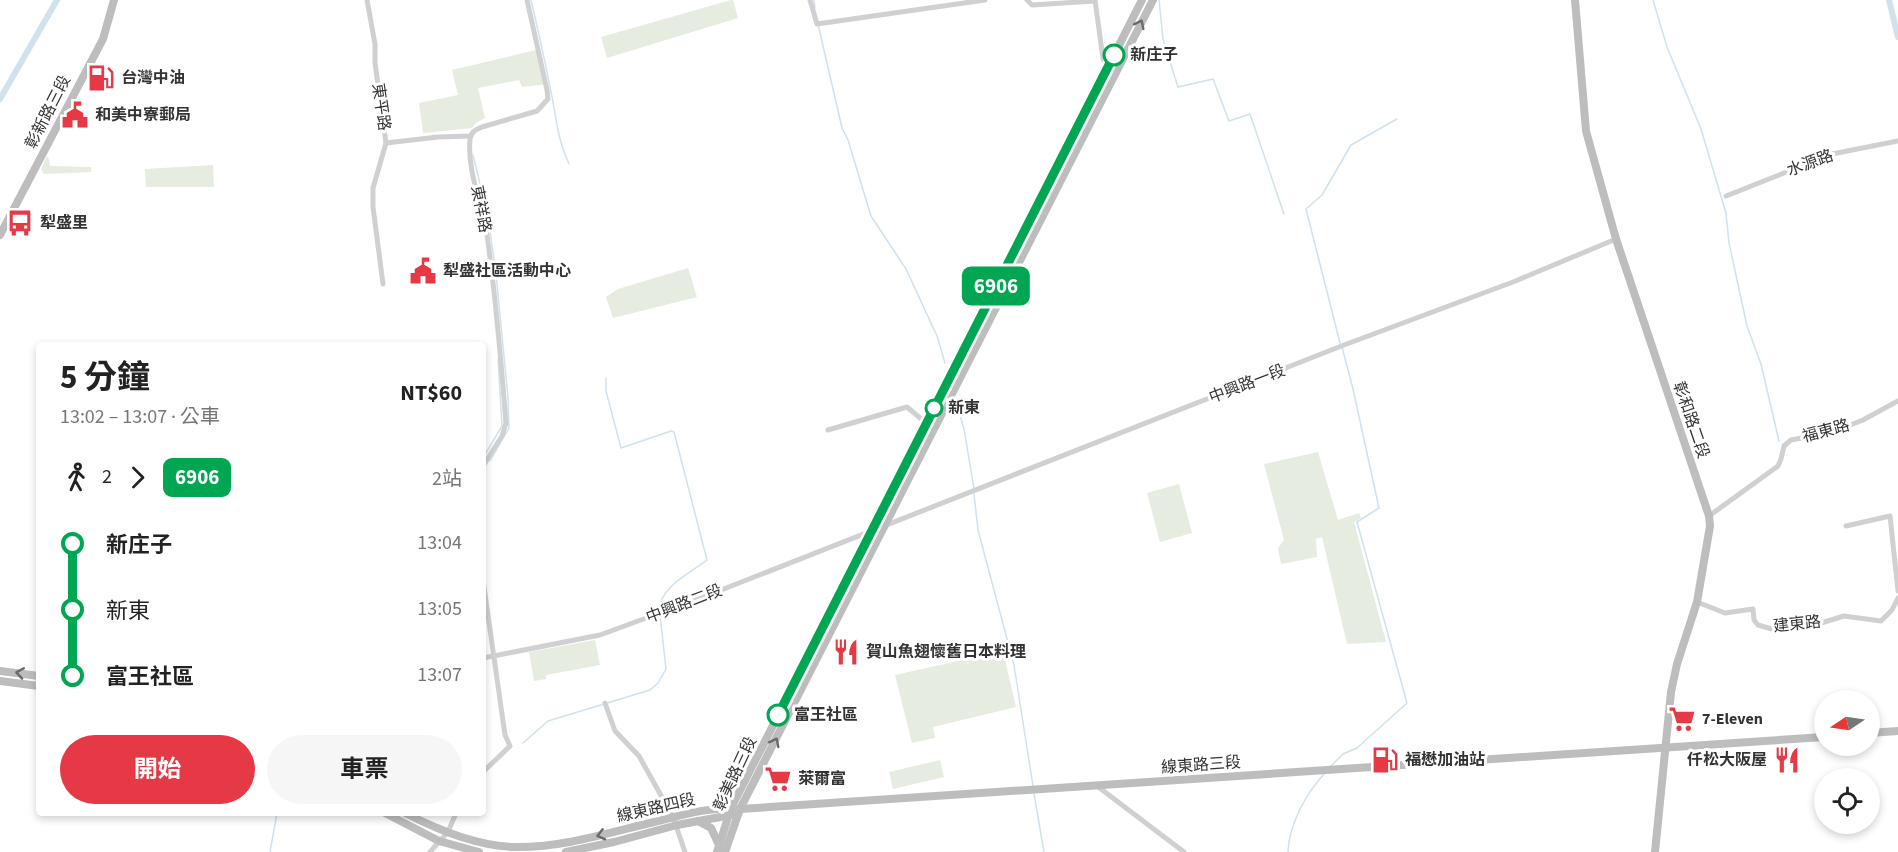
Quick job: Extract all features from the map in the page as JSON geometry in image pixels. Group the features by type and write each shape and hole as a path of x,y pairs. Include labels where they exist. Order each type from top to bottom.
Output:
{"main road":[{"name":"彰新路三段","path":"0,235 103,39 114,0"},
{"path":"1030,229 1142,0"},
{"path":"1030,229 1153,0"},
{"name":"彰和路二段","path":"1575,0 1586,131 1616,239 1709,516 1709,543 1697,602 1677,664 1671,692 1655,852"},
{"name":"彰美路三段","path":"725,852 740,809 878,528 926,423 1030,229"},
{"name":"彰美路三段","path":"718,848 730,812 878,528 951,394 1030,229"},
{"path":"0,671 36,676"},
{"path":"0,681 36,687"},
{"path":"1880,733 1898,731"},
{"name":"線東路三段","path":"740,809 1814,738"},
{"name":"線東路四段","path":"412,816 463,838 513,847 590,838 673,817 722,808 730,812"},
{"name":"線東路四段","path":"566,852 614,842 740,809"},
{"path":"391,816 440,841 479,852"},
{"path":"698,821 711,828 718,848"}],"street":[{"name":"東平路","path":"367,0 375,44 375,63 386,143 373,188 373,207 383,284"},
{"path":"386,143 471,135 474,130 482,127 537,111 548,99 548,90 527,0"},
{"path":"810,0 820,24 985,0"},
{"path":"1027,0 1032,5 1095,1 1102,59 1107,69 1115,74"},
{"name":"東祥路","path":"471,135 471,160 484,218 495,287 506,423 502,436 486,461"},
{"name":"水源路","path":"1726,196 1832,154 1898,141"},
{"name":"中興路一段","path":"878,528 1337,350 1344,345 1513,282 1616,239"},
{"name":"福東路","path":"1709,516 1778,466 1782,459 1784,446 1791,440 1830,433 1863,420 1898,400"},
{"path":"828,430 907,407 926,423"},
{"path":"1846,526 1890,516 1898,591"},
{"name":"中興路二段","path":"486,657 600,635 878,528"},
{"name":"建東路","path":"1697,602 1725,613 1753,609 1754,620 1758,626 1772,629 1821,622 1844,616 1881,621 1892,610 1898,598"},
{"path":"486,605 505,735 510,746 486,769"},
{"path":"605,703 615,731 639,756 673,817 685,852"},
{"path":"1097,786 1184,852"},
{"path":"430,852 448,832 455,816"}],"shaded area":[{"path":"733,0 738,18 607,58 601,37"},
{"path":"540,49 547,84 522,87 519,80 478,88 485,118 472,128 423,133 419,103 458,95 452,70"},
{"path":"47,156 50,166 91,167 91,172 44,174 41,169"},
{"path":"213,165 214,187 146,187 145,169"},
{"path":"688,268 697,297 613,318 606,297 618,289"},
{"path":"1318,452 1338,520 1359,513 1361,518 1354,522 1386,642 1347,644 1322,537 1316,539 1317,557 1281,564 1278,548 1284,540 1264,464"},
{"path":"1179,484 1192,533 1160,542 1147,493"},
{"path":"595,640 600,665 546,675 546,679 534,681 529,652"},
{"path":"1003,651 1016,707 933,727 935,738 912,743 895,675"},
{"path":"940,760 944,777 893,789 889,772"}],"waterway":[{"path":"0,99 57,0"},
{"path":"531,0 560,137 569,164"},
{"path":"814,0 815,8"},
{"path":"1159,0 1163,39 1178,87 1213,79 1229,121 1250,114 1284,214"},
{"path":"1653,0 1667,47 1701,129 1726,213 1729,243 1747,326 1761,364 1779,441"},
{"path":"1889,0 1898,37"},
{"path":"818,24 842,128 848,140 871,216 906,269 937,336 945,363"},
{"path":"1340,343 1306,209 1322,195 1351,145 1397,119"},
{"path":"473,155 488,217 508,397 509,428 490,461"},
{"path":"1331,766 1343,754 1357,748 1407,703 1357,522 1379,508 1342,347"},
{"path":"486,453 502,426 498,359"},
{"path":"606,378 606,391 621,448 671,431 674,432 707,560 670,588 664,595 660,610"},
{"path":"956,402 964,429 974,489"},
{"path":"974,494 978,530 1014,665 1033,786"},
{"path":"523,743 548,721 650,690 658,683 666,669 660,615"},
{"path":"1288,852 1295,820 1311,791 1324,774"},
{"path":"1034,794 1044,852"},
{"path":"270,852 276,816"}],"bus line":[{"name":"6906","path":"778,715 1114,55"}],"place":[{"name":"新庄子","path":"1114,55"},
{"name":"台灣中油","path":"101,78"},
{"name":"和美中寮郵局","path":"75,115"},
{"name":"犁盛里","path":"20,223"},
{"name":"犁盛社區活動中心","path":"423,271"},
{"name":"新東","path":"934,408"},
{"name":"賀山魚翅懷舊日本料理","path":"846,652"},
{"name":"富王社區","path":"778,715"},
{"name":"7-Eleven","path":"1682,719"},
{"name":"福懋加油站","path":"1385,760"},
{"name":"仟松大阪屋","path":"1787,760"},
{"name":"萊爾富","path":"778,779"}]}
